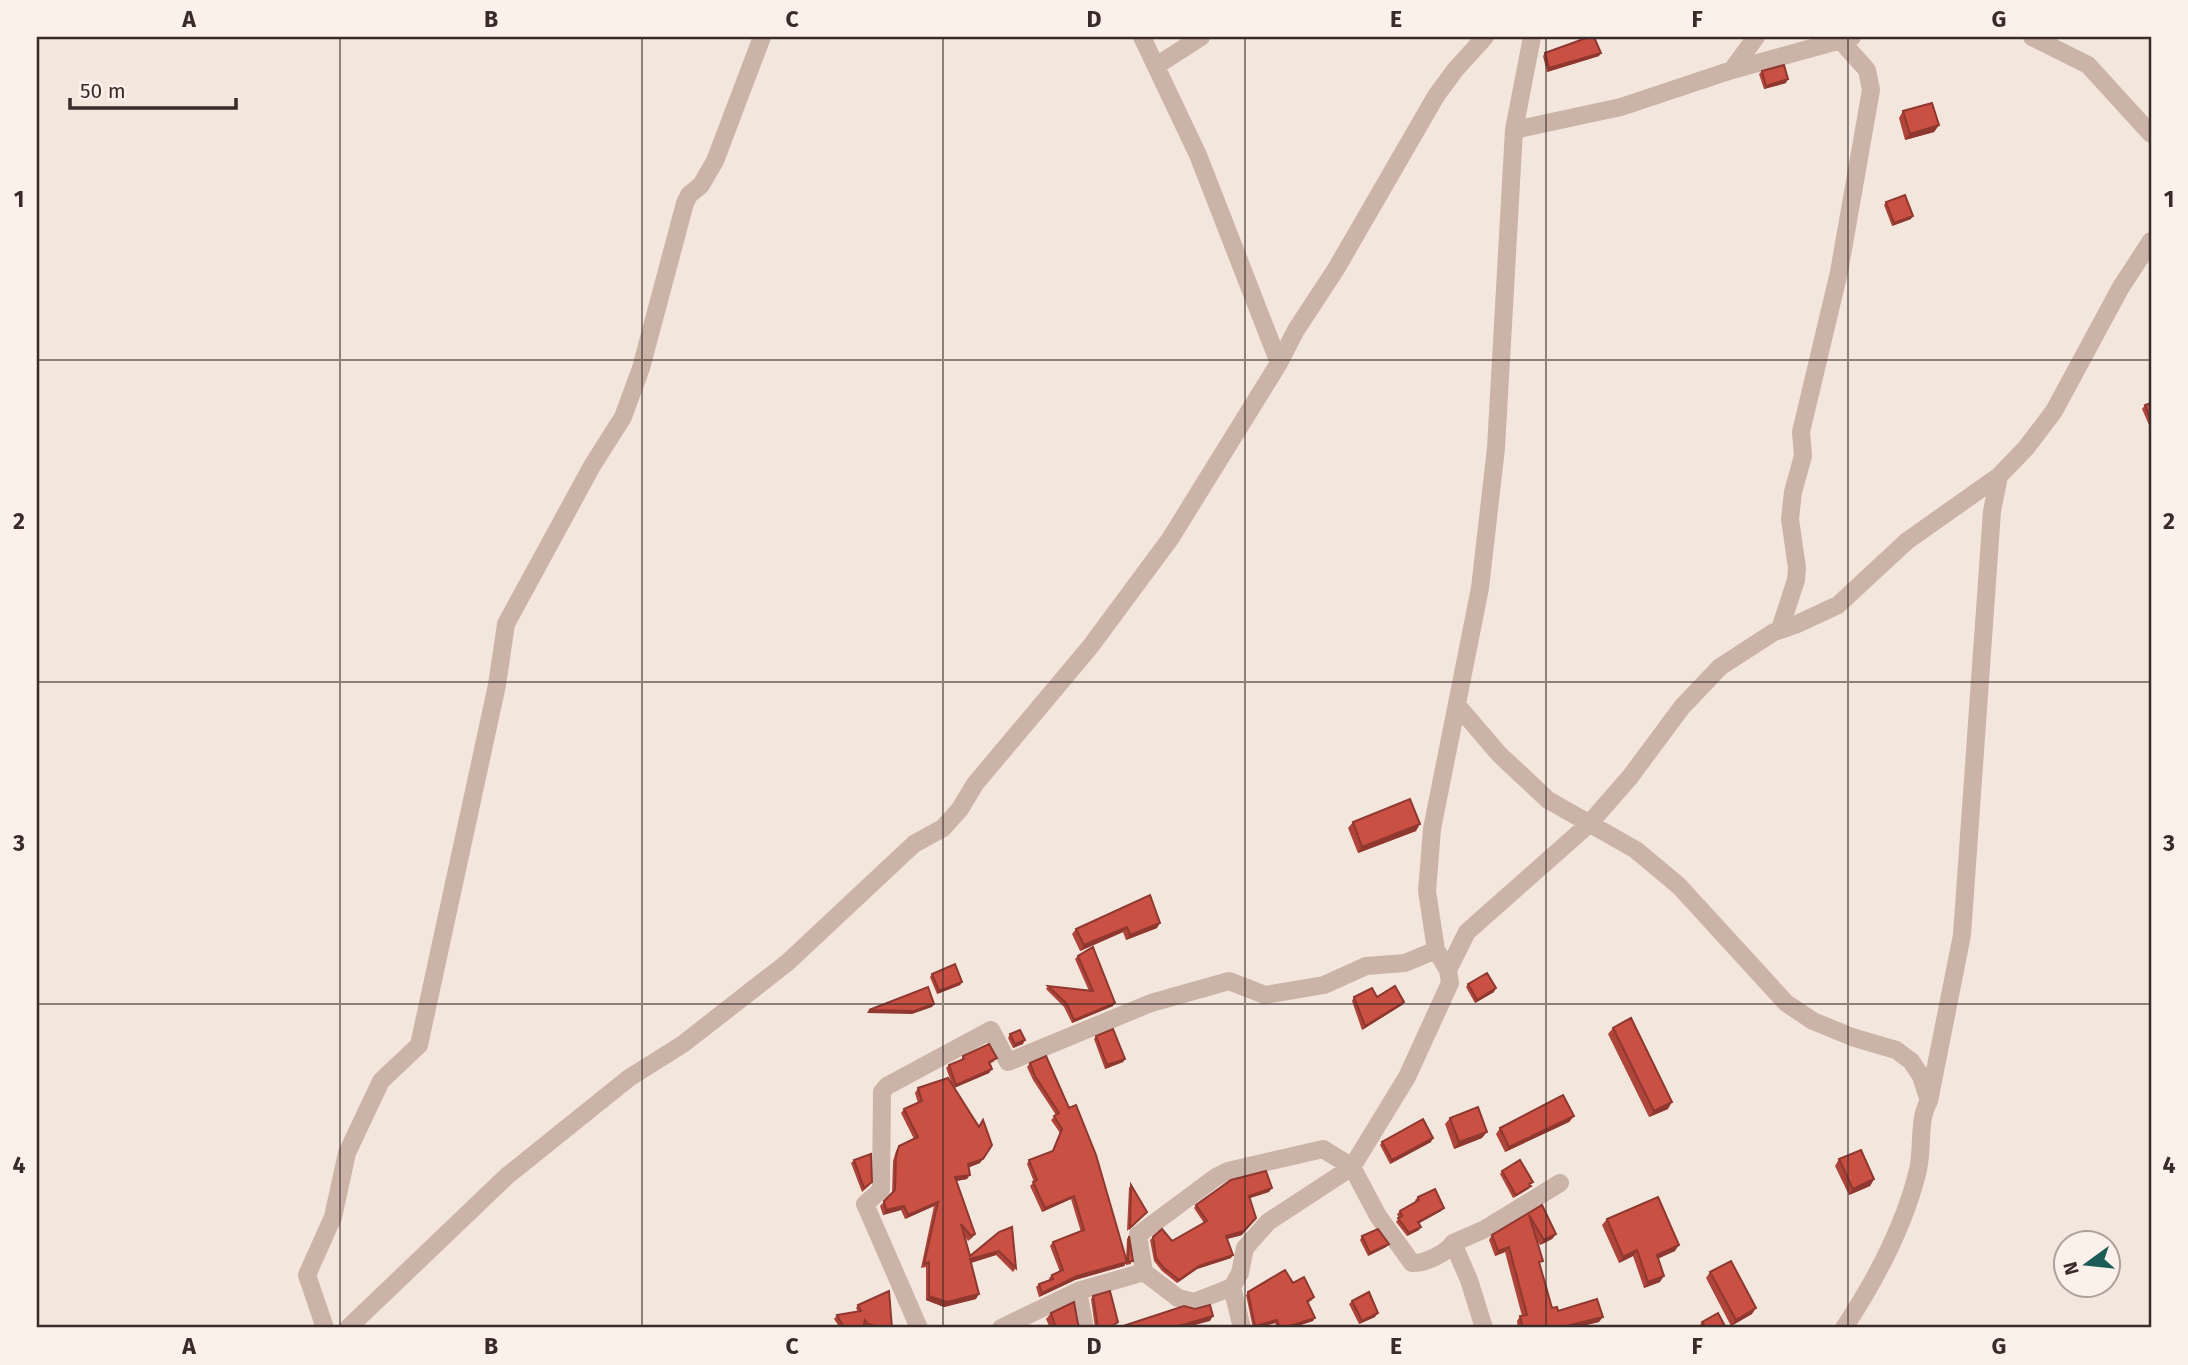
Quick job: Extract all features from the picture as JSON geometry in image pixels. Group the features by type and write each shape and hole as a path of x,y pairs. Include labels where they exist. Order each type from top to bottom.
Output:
{"street":[{"path":"325,1328 307,1275 333,1217 347,1153 381,1081 419,1045 498,685 506,624 592,466 623,417 641,368 685,203 715,161 762,37"},
{"path":"1142,37 1198,155 1279,363"},
{"path":"1156,66 1201,37"},
{"path":"348,1328 507,1176 629,1078 683,1044 788,962 914,844 943,828 960,809 975,784 1090,647 1170,539 1279,363 1296,330 1336,269 1436,96 1485,37"},
{"path":"1532,37 1514,130 1496,448 1480,588 1432,829 1427,891 1437,950 1448,970 1450,983 1407,1077 1352,1167 1268,1223 1245,1248 1240,1273 1232,1287 1194,1302 1178,1298 1144,1272 1138,1235 1221,1174 1323,1149 1352,1167 1378,1216 1412,1263 1418,1263 1451,1248 1453,1243 1485,1228 1560,1183"},
{"path":"1732,70 1756,37"},
{"path":"2032,37 2088,65 2151,134"},
{"path":"1514,130 1616,108 1732,70 1847,39 1867,70 1871,90 1839,272 1801,432 1803,456 1793,492 1790,519 1797,568 1796,580 1780,629"},
{"path":"1448,970 1467,932 1589,824 1704,682 1720,667 1780,629 1838,605 1907,541 1999,476 2026,448 2053,411 2121,287 2151,241"},
{"path":"1844,1328 1883,1264 1909,1203 1922,1147 1922,1113 1929,1101 1962,935 1992,511 1999,476"},
{"path":"1457,705 1499,754 1548,800 1636,850 1679,886 1786,1003 1813,1021 1896,1051 1910,1061 1921,1076 1929,1101"},
{"path":"919,1328 865,1204 881,1189 884,1088 991,1030 1008,1062 1151,1003 1228,981 1265,995 1324,985 1366,967 1405,963 1437,950"},
{"path":"1453,1243 1469,1280 1484,1328"},
{"path":"1000,1328 1078,1291 1144,1272"},
{"path":"1232,1287 1241,1328"},
{"path":"1078,1291 1085,1328"}],"building":[{"path":"1594,37 1601,53 1549,68 1545,53"},
{"path":"1784,65 1788,79 1766,86 1762,71"},
{"path":"1932,103 1939,125 1910,134 1903,111"},
{"path":"1905,195 1913,216 1894,223 1886,202"},
{"path":"2151,403 2151,421 2145,405"},
{"path":"1410,799 1420,824 1362,847 1353,822"},
{"path":"1150,895 1160,923 1130,935 1127,927 1084,945 1076,929"},
{"path":"1093,947 1115,1003 1074,1020 1067,1004 1048,986 1093,991 1078,956"},
{"path":"955,964 962,982 939,991 932,974"},
{"path":"1487,973 1496,988 1477,1000 1468,984"},
{"path":"1395,986 1404,1002 1365,1026 1354,997 1372,988 1377,997"},
{"path":"928,987 934,1004 914,1011 869,1010"},
{"path":"1631,1018 1672,1102 1654,1111 1613,1028"},
{"path":"1113,1029 1125,1059 1107,1065 1096,1036"},
{"path":"1020,1030 1025,1040 1015,1044 1010,1034"},
{"path":"989,1044 997,1058 989,1062 992,1069 956,1085 949,1065"},
{"path":"1046,1056 1069,1108 1076,1105 1096,1155 1127,1262 1077,1276 1042,1293 1039,1284 1053,1279 1052,1275 1063,1270 1053,1242 1084,1230 1074,1196 1045,1208 1033,1182 1037,1180 1029,1160 1053,1151 1062,1129 1054,1116 1059,1113 1035,1076 1030,1063"},
{"path":"948,1078 979,1127 983,1120 992,1145 983,1159 968,1164 970,1175 955,1177 975,1234 971,1236 961,1224 970,1256 999,1232 1012,1227 1016,1268 999,1251 970,1259 979,1294 947,1302 929,1296 929,1262 924,1264 938,1202 908,1215 904,1206 886,1210 884,1201 895,1190 899,1146 918,1137 904,1109 922,1101 918,1088"},
{"path":"1563,1095 1574,1116 1509,1147 1500,1128"},
{"path":"1478,1107 1487,1132 1459,1142 1450,1118"},
{"path":"1423,1119 1433,1138 1392,1160 1382,1142"},
{"path":"1861,1150 1874,1179 1853,1189 1839,1159"},
{"path":"871,1154 872,1182 864,1188 854,1160"},
{"path":"1520,1160 1533,1182 1516,1195 1502,1171"},
{"path":"1266,1171 1272,1188 1249,1196 1256,1218 1244,1231 1226,1236 1233,1255 1199,1266 1179,1280 1164,1268 1156,1258 1153,1237 1162,1229 1172,1241 1207,1221 1196,1205 1231,1180"},
{"path":"1131,1185 1147,1212 1130,1228"},
{"path":"1435,1189 1444,1208 1418,1222 1421,1227 1409,1233 1398,1218 1402,1216 1400,1211 1419,1200 1418,1197"},
{"path":"1658,1197 1679,1245 1657,1255 1664,1276 1648,1282 1637,1250 1623,1257 1607,1219"},
{"path":"1542,1205 1556,1234 1544,1240 1529,1215 1543,1261 1539,1262 1552,1308 1557,1307 1558,1311 1597,1299 1603,1317 1558,1328 1523,1328 1520,1316 1527,1315 1509,1247 1498,1251 1492,1235"},
{"path":"1378,1229 1389,1244 1370,1253 1362,1236"},
{"path":"1129,1236 1133,1261 1128,1262"},
{"path":"1731,1261 1756,1308 1736,1320 1710,1272"},
{"path":"1285,1270 1293,1283 1304,1277 1314,1297 1307,1301 1315,1318 1283,1328 1280,1328 1277,1320 1255,1326 1248,1292"},
{"path":"889,1291 892,1328 868,1324 865,1320 863,1328 844,1328 837,1315 861,1311 858,1305"},
{"path":"1110,1291 1118,1322 1109,1328 1098,1328 1093,1296"},
{"path":"1369,1292 1378,1313 1362,1321 1352,1301"},
{"path":"1074,1302 1081,1328 1056,1328 1051,1313"},
{"path":"1210,1305 1213,1316 1172,1328 1117,1328 1184,1306 1195,1309"},
{"path":"1718,1313 1726,1328 1706,1328 1702,1322"}]}
